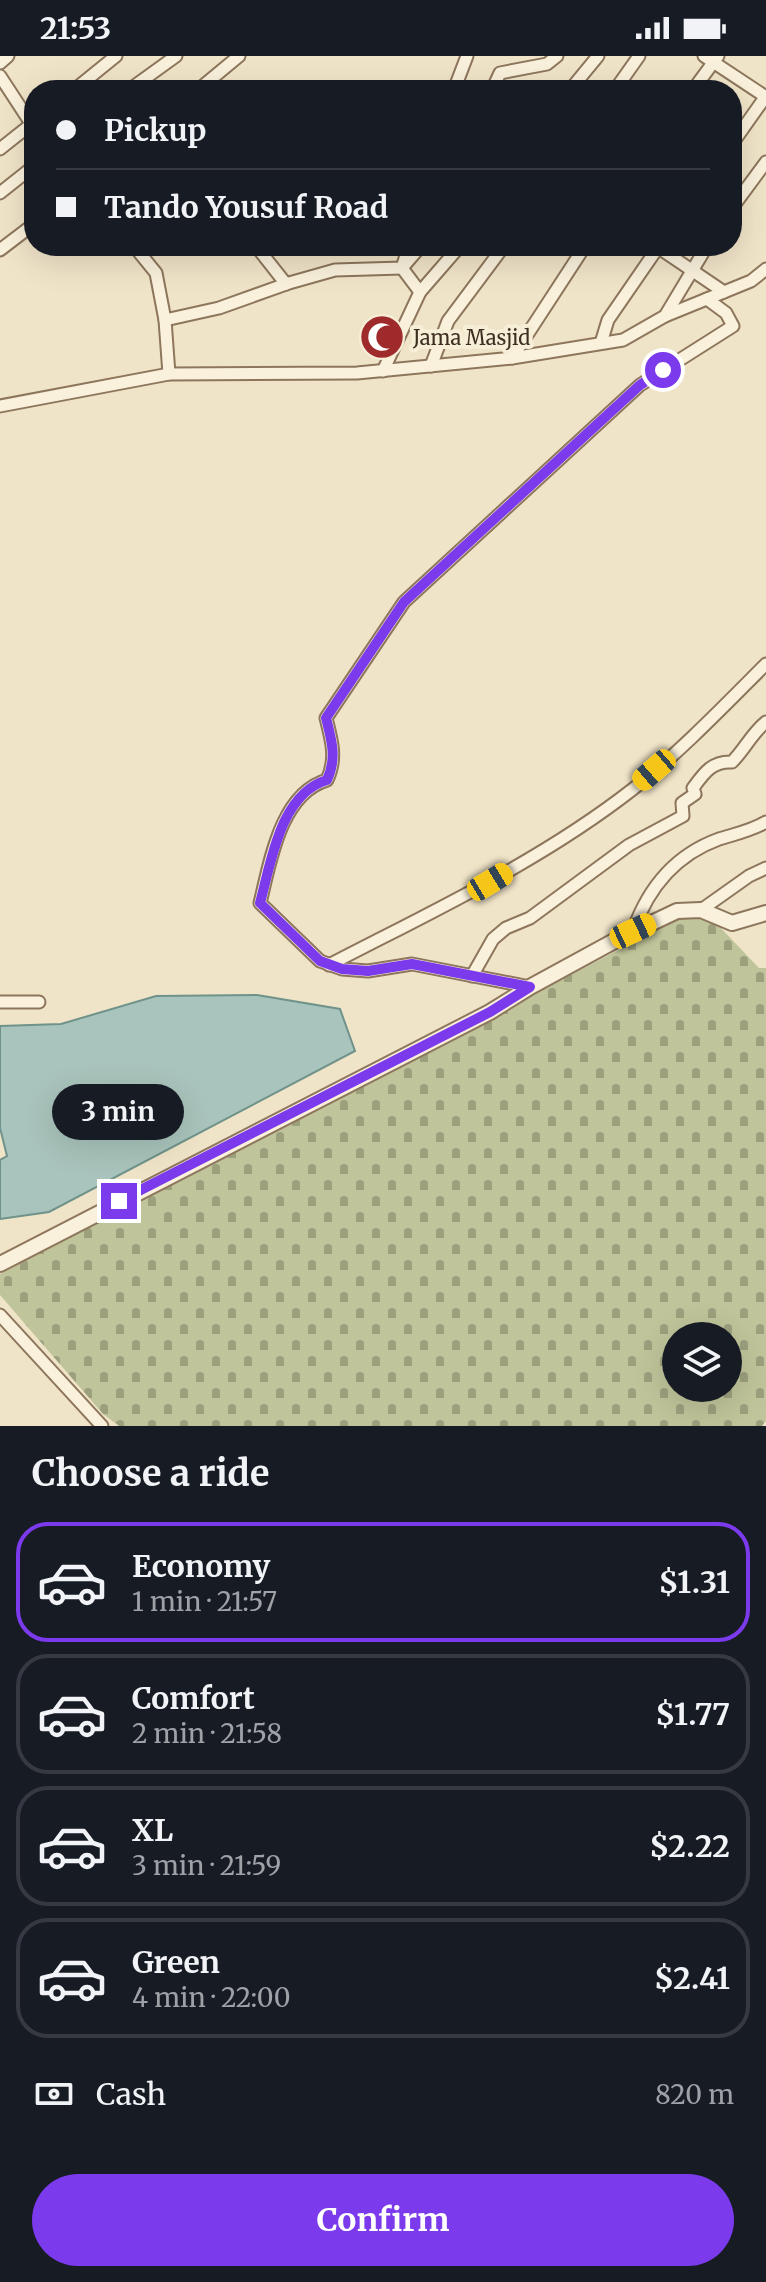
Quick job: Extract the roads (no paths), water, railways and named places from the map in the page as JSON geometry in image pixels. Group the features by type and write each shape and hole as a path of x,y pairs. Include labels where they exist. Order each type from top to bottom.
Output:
{"street":[{"path":"0,63 8,56"},
{"path":"86,80 116,56"},
{"path":"143,80 176,56"},
{"path":"210,80 239,56"},
{"path":"458,80 467,56"},
{"path":"497,80 500,73 547,64 557,56"},
{"path":"578,80 598,56"},
{"path":"622,80 639,56"},
{"path":"699,80 712,58 766,97 742,130"},
{"path":"0,76 24,112"},
{"path":"0,149 24,132"},
{"path":"742,194 766,162"},
{"path":"0,193 24,174"},
{"path":"0,250 24,232"},
{"path":"142,256 156,273 165,320 169,374"},
{"path":"264,256 286,284"},
{"path":"402,268 406,256"},
{"path":"165,320 219,308 335,270 402,268 412,256"},
{"path":"383,371 420,292 451,256"},
{"path":"431,366 448,321 497,256"},
{"path":"512,358 578,256"},
{"path":"601,343 608,320 651,256"},
{"path":"672,256 724,292"},
{"path":"665,316 701,256"},
{"path":"402,268 420,292"},
{"path":"0,406 169,374 357,373 512,358 623,340 665,316 751,281 766,269"},
{"path":"530,987 412,964 368,971 342,969 320,961 260,903 274,848 288,815 305,792 327,780 333,766 333,746 326,718 404,602 640,385 733,326 726,313 707,299"},
{"path":"329,965 490,882 569,834 633,789 686,743 766,664"},
{"path":"472,976 493,939 506,928 530,918 629,845 683,816 682,803 695,794 693,788 703,773 722,762 732,762 746,748 755,731 766,722"},
{"path":"633,931 640,910 667,872 704,847 766,822"},
{"path":"701,910 749,876 766,868"},
{"path":"0,1264 490,1012 633,931 677,911 701,910 732,923 766,913"},
{"path":"0,1002 39,1002"},
{"path":"0,1315 102,1426"}],"water":[{"path":"257,995 340,1009 355,1051 49,1212 0,1219 0,1160 7,1156 0,1128 0,1026 61,1024 156,996"}],"place":[{"name":"Jama Masjid","path":"382,337"}]}
